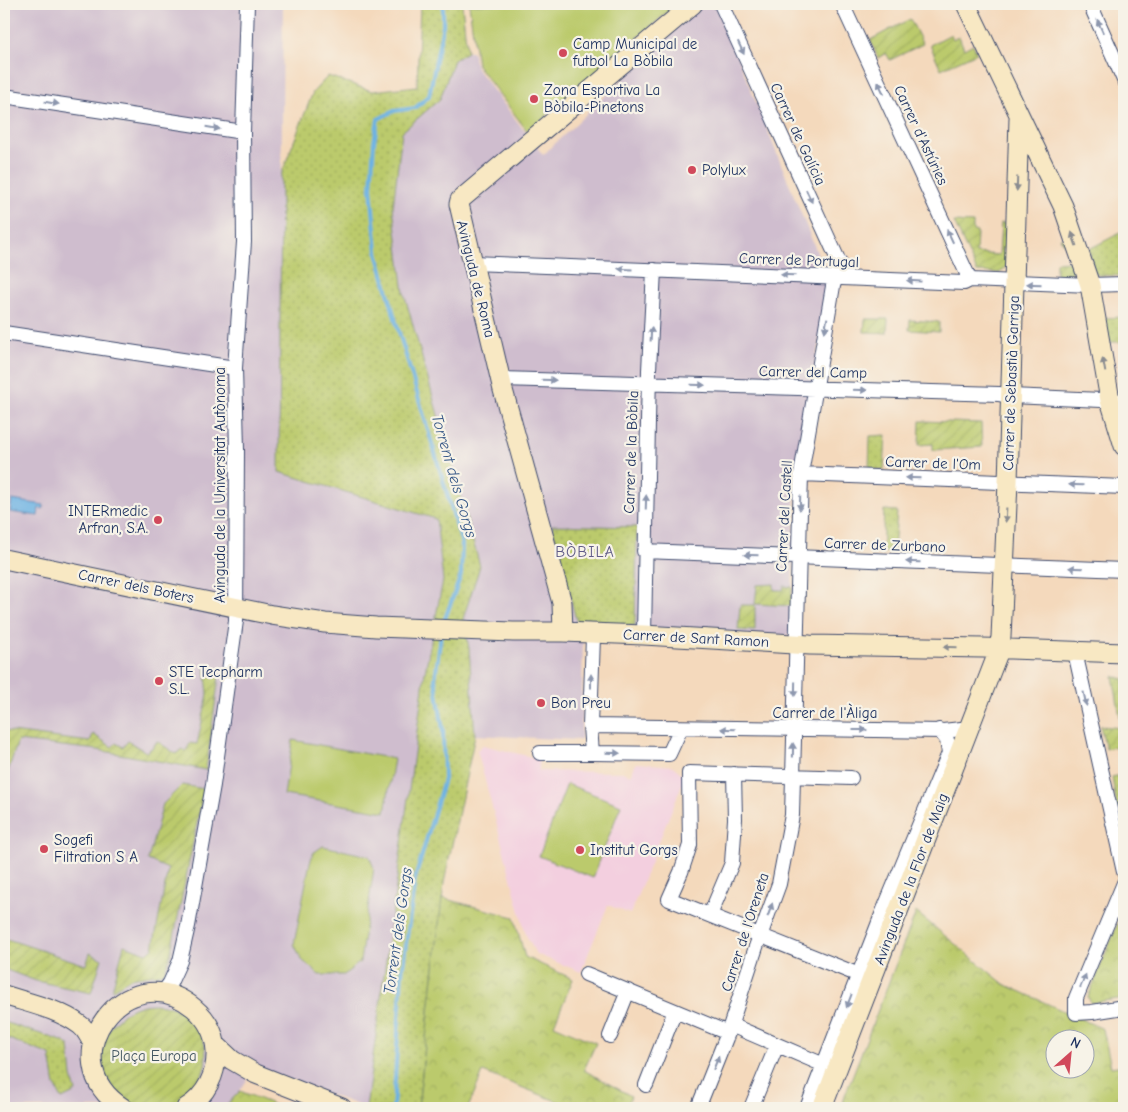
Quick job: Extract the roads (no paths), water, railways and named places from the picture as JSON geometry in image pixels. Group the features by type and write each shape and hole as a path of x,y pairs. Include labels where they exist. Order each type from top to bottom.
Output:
{"street":[{"name":"Avinguda de la Universitat Autònoma","path":"181,999 178,985 180,961 214,780 236,621 237,450 235,368 244,242 243,132 247,4"},
{"name":"Avinguda de Roma","path":"563,628 562,603 500,379 459,210 460,200 693,4"},
{"name":"Carrer de Galícia","path":"721,4 840,264 836,278"},
{"name":"Carrer d'Astúries","path":"842,4 970,280"},
{"path":"966,4 1019,118 1063,206 1090,285 1117,401 1124,446"},
{"path":"1090,4 1124,80"},
{"path":"4,96 243,132"},
{"name":"Carrer de Sebastià Garriga","path":"999,649 1008,482 1019,118"},
{"path":"1018,158 1037,154"},
{"name":"Carrer de Portugal","path":"472,263 964,283 970,280 1090,285 1124,284"},
{"name":"Carrer de la Bòbila","path":"644,635 644,551 654,270"},
{"name":"Carrer del Castell","path":"794,730 800,474 833,286 836,278"},
{"path":"4,333 235,368"},
{"name":"Carrer del Camp","path":"500,379 815,390 826,388 1117,401"},
{"name":"Carrer de l'Om","path":"800,474 1124,487"},
{"name":"Carrer de Zurbano","path":"644,551 1124,570"},
{"name":"Carrer dels Boters","path":"4,559 268,614"},
{"name":"Carrer de Sant Ramon","path":"268,614 325,623 376,627 512,632 563,628 590,633 795,644 1124,653"},
{"path":"590,633 592,636 590,726 592,753"},
{"name":"Avinguda de la Flor de Maig","path":"822,1108 999,649"},
{"path":"1075,652 1124,872"},
{"name":"Carrer de l'Àliga","path":"590,726 794,730 939,730 970,728"},
{"path":"540,753 669,754 680,728"},
{"name":"Carrer de l'Oreneta","path":"698,1108 729,1029 779,884 792,815 794,730"},
{"name":"Avinguda de la Flor de Maig","path":"807,1108 949,753 948,740 939,730"},
{"path":"851,778 689,773 690,845 669,899 859,975"},
{"path":"710,915 732,863 735,819 734,774"},
{"path":"1124,883 1076,998 1076,1013 1124,1007"},
{"name":"Avinguda de la Universitat Autònoma","path":"162,994 170,983 180,961"},
{"path":"586,974 675,1011 777,1044 824,1065"},
{"path":"610,1036 628,991"},
{"path":"123,1108 108,1096 97,1078 92,1059 93,1044 99,1027 110,1012 121,1003 134,997 148,994 162,994 181,999 202,1016 211,1031 215,1044 216,1062 211,1080 200,1097 186,1108"},
{"path":"4,995 49,1009 81,1025 93,1044"},
{"path":"49,1009 94,1015 110,1012"},
{"path":"646,1085 675,1011"},
{"path":"215,1044 232,1060 256,1074 342,1108"},
{"path":"751,1108 777,1044"},
{"path":"211,1080 229,1074 256,1074"}],"water":[{"path":"12,500 44,505 43,509 39,508 38,516 10,512"}],"waterway":[{"name":"Torrent dels Gorgs","path":"443,4 443,25 429,96 415,108 394,111 378,119 374,142 371,188 377,252 462,544 461,575 443,624"},
{"name":"Torrent dels Gorgs","path":"393,1108 402,973 415,879 444,779 443,730 435,679 441,634"}],"place":[{"name":"Camp Municipal de futbol La Bòbila","path":"563,53"},
{"name":"Zona Esportiva La Bòbila-Pinetons","path":"534,99"},
{"name":"Polylux","path":"692,170"},
{"name":"INTERmedic Arfran, S.A.","path":"158,520"},
{"name":"STE Tecpharm S.L.","path":"159,681"},
{"name":"Bon Preu","path":"541,703"},
{"name":"Sogefi Filtration S A","path":"44,849"},
{"name":"Institut Gorgs","path":"580,850"}],"district":[{"name":"BÒBILA","path":"585,552"}],"park label":[{"name":"Plaça Europa","path":"154,1056"}]}
